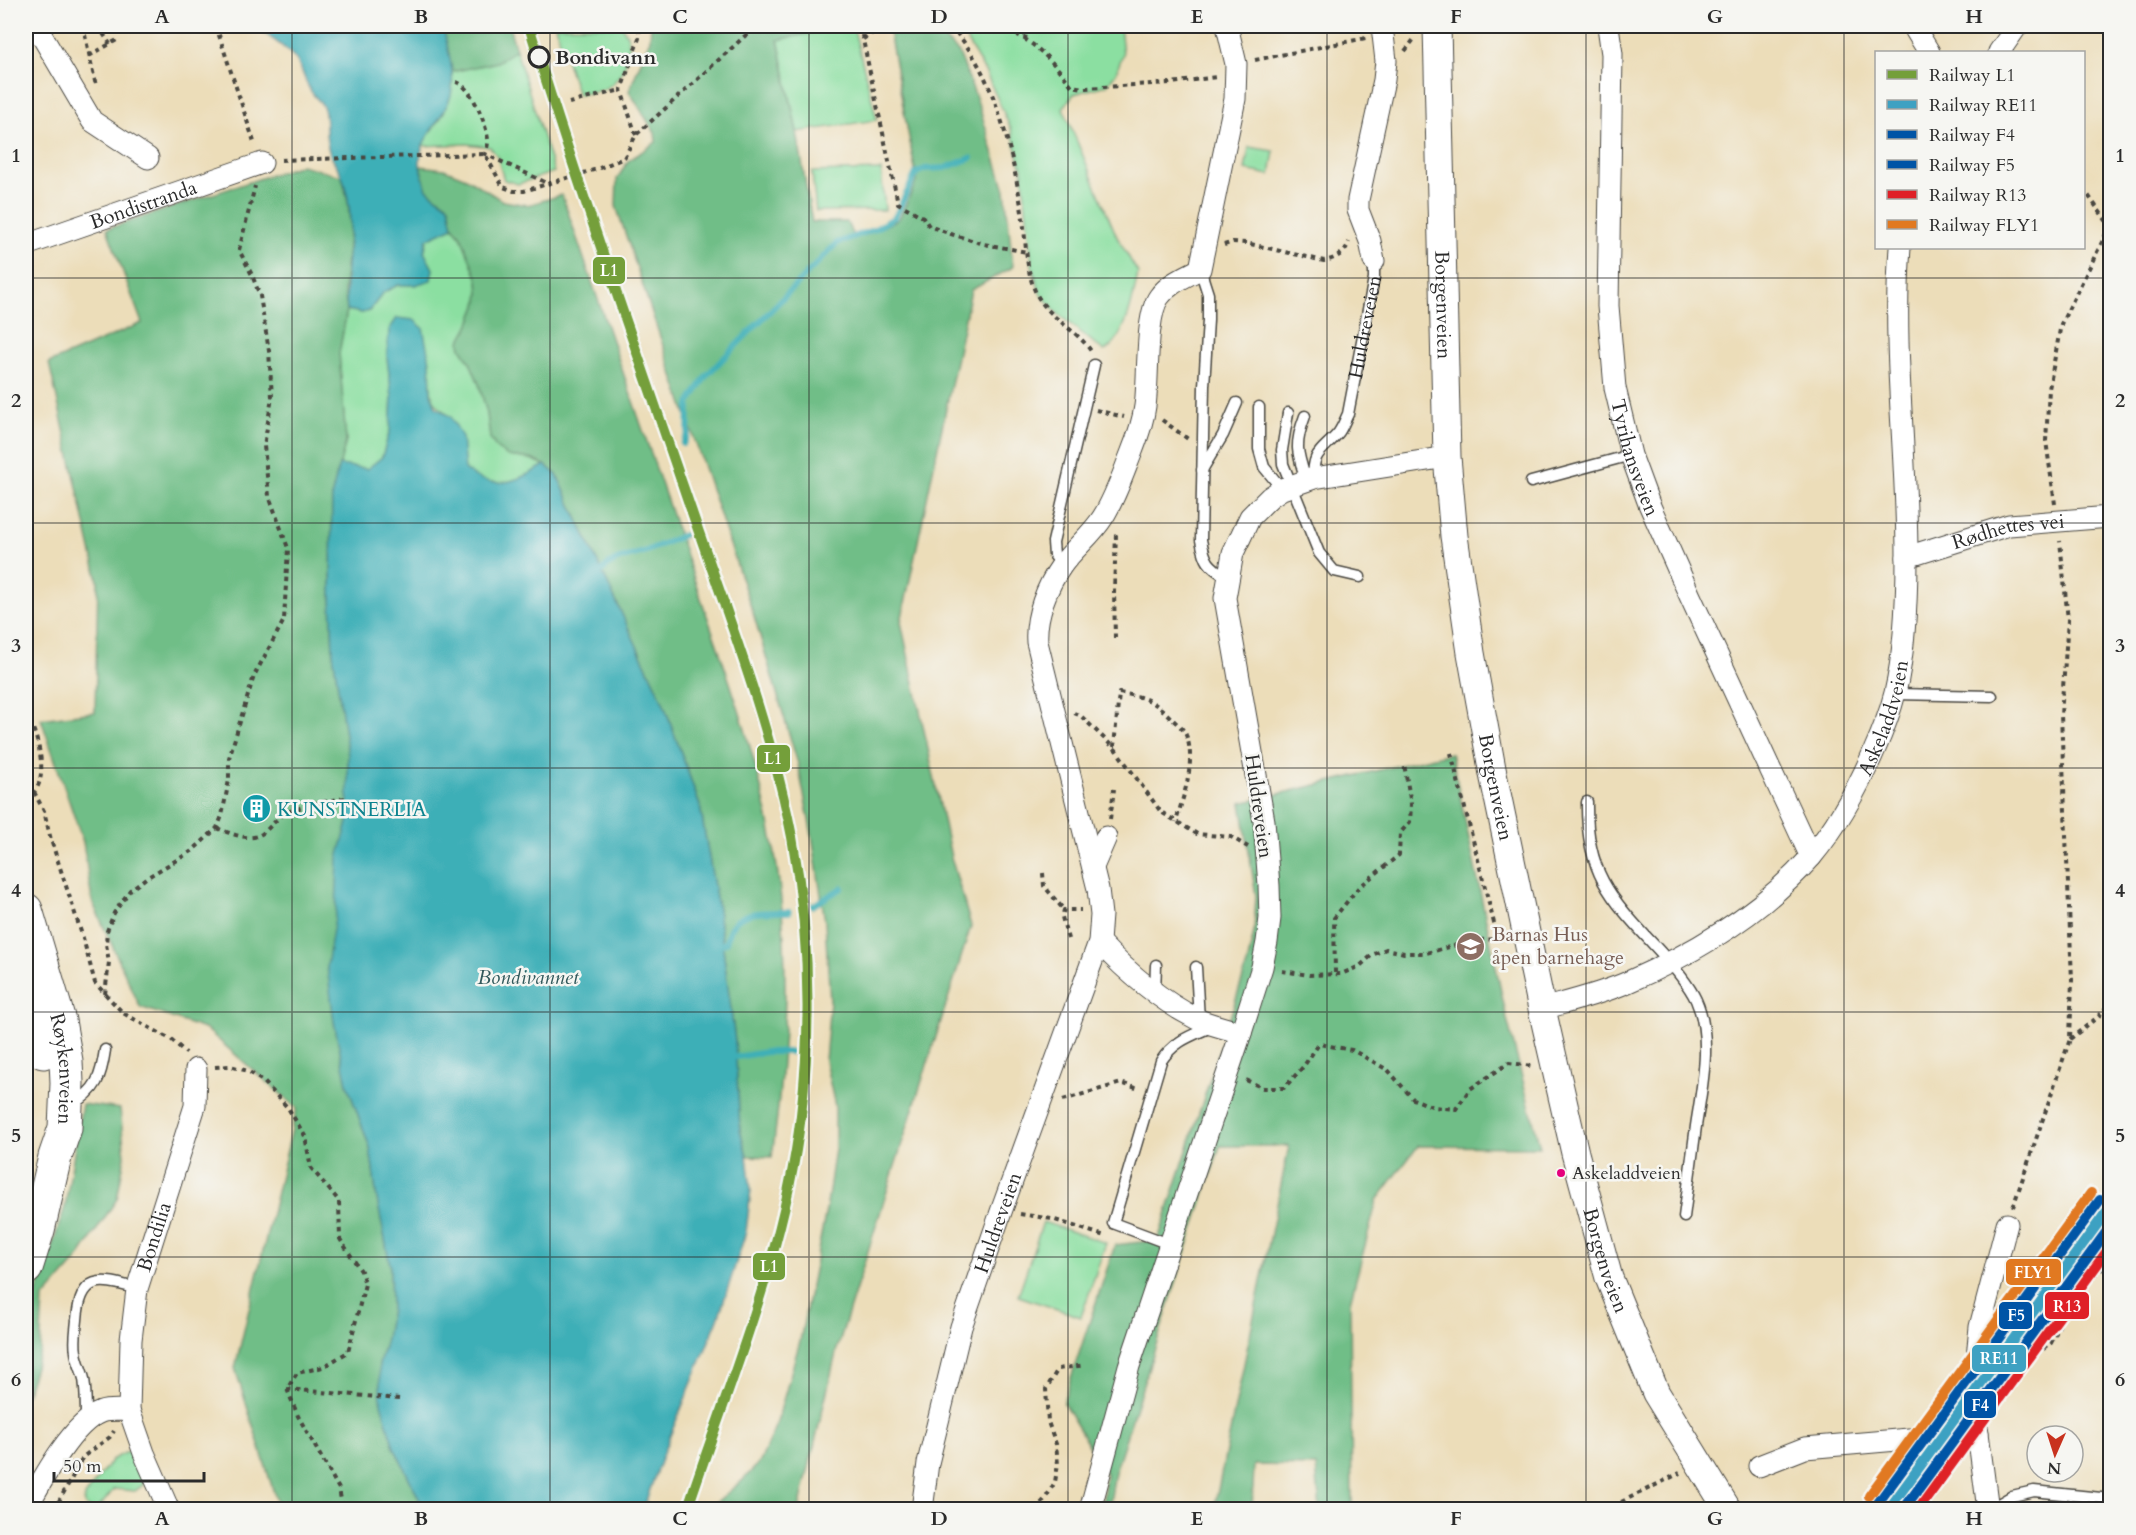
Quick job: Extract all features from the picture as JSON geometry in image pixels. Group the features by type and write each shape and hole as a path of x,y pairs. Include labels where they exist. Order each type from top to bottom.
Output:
{"main road":[{"name":"Røykenveien","path":"26,910 59,1021 66,1061 65,1128 41,1157"},
{"name":"Røykenveien","path":"26,987 44,1052 50,1090 51,1127 41,1157 47,1198 26,1268"}],"street":[{"path":"36,26 92,121 148,158"},
{"path":"1201,263 1235,99 1236,69 1227,26"},
{"name":"Borgenveien","path":"1437,26 1447,457 1454,536 1471,652 1493,774 1542,1009 1575,1153 1609,1278 1656,1393 1728,1509"},
{"name":"Tyrihansveien","path":"1608,26 1612,54 1608,306 1615,388 1631,455 1649,504 1690,596 1811,857"},
{"path":"1913,26 1928,51"},
{"path":"2000,51 2017,26"},
{"name":"Huldreveien","path":"1374,261 1370,241 1360,217 1358,200 1384,80 1386,61 1383,30"},
{"name":"Bondistranda","path":"26,245 262,163"},
{"name":"Askeladdveien","path":"1542,1009 1627,983 1670,962 1724,931 1765,901 1811,857 1837,821 1863,776 1881,736 1895,694 1902,651 1907,557 1898,302 1900,249"},
{"name":"Huldreveien","path":"922,1509 928,1463 961,1327 1099,942 1098,889 1037,642 1036,630 1049,589 1062,564 1090,536 1104,515 1132,453 1139,419 1146,404 1153,315 1157,299 1170,285 1201,263"},
{"path":"1299,483 1447,457"},
{"name":"Huldreveien","path":"1090,1509 1129,1366 1262,967 1269,918 1264,821 1225,598 1233,553 1250,517 1270,497 1299,483"},
{"name":"Rødhettes vei","path":"1907,557 2009,525 2110,517"},
{"path":"1093,867 1106,837"},
{"path":"1099,942 1124,969 1173,1005 1208,1022 1241,1033"},
{"name":"Bondilia","path":"169,1509 144,1453 129,1410 131,1340 137,1289 195,1106 196,1069"},
{"path":"1988,1509 1973,1396 1980,1327 2007,1224"},
{"path":"26,1509 47,1470 86,1420 103,1412 129,1410"},
{"path":"1759,1466 1805,1448 1978,1433"}],"lane":[{"name":"Huldreveien","path":"1299,483 1313,470 1317,454 1341,429 1348,414 1374,278 1374,261"},
{"path":"1201,263 1208,294 1201,540 1204,558 1212,569 1227,577"},
{"path":"1062,564 1054,555 1053,542 1094,365"},
{"path":"1202,470 1223,435 1238,403"},
{"path":"1259,407 1259,449 1264,467 1299,483"},
{"path":"1288,413 1282,450 1283,464 1299,483"},
{"path":"1305,417 1297,438 1299,483 1319,553 1334,571 1360,578"},
{"path":"1532,482 1631,455"},
{"path":"1895,694 1992,696"},
{"path":"1587,802 1587,829 1592,857 1605,886 1627,917 1670,962 1696,999 1702,1022 1705,1047 1703,1080 1684,1217"},
{"path":"1155,992 1156,964"},
{"path":"1169,1244 1113,1223 1161,1061 1169,1048 1208,1022 1196,967"},
{"path":"67,1108 85,1097 93,1088 101,1075 105,1050"},
{"path":"86,1420 84,1381 76,1354 77,1309 83,1291 94,1282 101,1281 116,1282 137,1289"},
{"path":"1988,1509 2012,1496 2034,1491 2101,1498 2110,1503"}],"path":[{"path":"98,26 110,44"},
{"path":"105,994 109,963 107,932 114,913 130,890 192,851 218,828 229,780 230,758 254,676 284,620 288,549 269,496 264,446 272,397 269,351 260,296 252,274 239,250 262,163 216,26"},
{"path":"636,135 621,90 639,38 640,26"},
{"path":"456,82 460,82 466,88 481,116 488,143 485,154 503,187 514,191 524,191 597,169 624,158 636,135 756,26"},
{"path":"860,26 898,203 923,217 928,226 984,244 1028,252"},
{"path":"862,39 884,26"},
{"path":"1025,40 1027,26"},
{"path":"952,28 994,28 1008,31 1025,40 1056,66 1072,86 1084,88 1171,83 1236,69 1383,30"},
{"path":"952,28 972,51 999,113 1018,183 1037,295 1050,312 1089,348 1094,365"},
{"path":"89,56 117,40"},
{"path":"569,102 621,90"},
{"path":"262,163 280,160 485,154 548,184"},
{"path":"2007,1224 2070,1039 2072,980 2061,715 2068,620 2058,520 2046,441 2049,389 2061,324 2110,226 2085,193"},
{"path":"1201,263 1218,246 1233,242 1324,261 1330,260 1336,258 1347,247 1360,217"},
{"path":"1093,410 1139,419 1151,416 1161,418 1166,425 1192,442"},
{"path":"1104,515 1111,518 1116,530 1115,638"},
{"path":"1114,747 1119,693 1144,697 1162,710 1186,734 1190,753 1187,777 1176,822"},
{"path":"1054,712 1071,712 1081,716 1114,747 1161,813 1197,834 1231,837 1248,847"},
{"path":"26,713 34,728 42,773 34,792 26,797"},
{"path":"1262,967 1309,975 1341,974 1360,966 1372,955 1386,949 1426,954 1477,940 1506,939 1496,931 1451,753"},
{"path":"1335,974 1334,918 1359,888 1399,855 1400,833 1410,822 1412,804 1404,764"},
{"path":"1106,837 1113,810 1114,789"},
{"path":"34,792 44,812 95,983 123,1013 172,1040 190,1056 196,1069 230,1066 248,1071 264,1082 288,1108 305,1136 311,1168 339,1201 340,1239 361,1271 365,1284 348,1352 323,1367 297,1373 287,1389"},
{"path":"218,828 243,837 261,835 287,812 338,798 348,798"},
{"path":"1043,873 1044,886 1064,910"},
{"path":"1064,910 1100,909"},
{"path":"1064,910 1062,917 1068,939"},
{"path":"2070,1039 2099,1016 2110,1003"},
{"path":"1228,1070 1263,1088 1284,1088 1319,1044 1352,1050 1388,1070 1413,1100 1434,1107 1456,1109 1470,1089 1509,1064 1537,1066"},
{"path":"26,1070 41,1157"},
{"path":"1039,1106 1121,1083 1152,1092"},
{"path":"1020,1214 1052,1219 1107,1237 1113,1223"},
{"path":"1973,1396 2004,1381 2051,1343 2073,1298 2110,1261"},
{"path":"1035,1509 1045,1499 1055,1482 1058,1464 1056,1444 1048,1422 1046,1389 1058,1369 1085,1365"},
{"path":"287,1389 399,1399"},
{"path":"287,1389 298,1416 339,1489 343,1509"},
{"path":"54,1509 84,1456 110,1437 129,1410"},
{"path":"1605,1509 1698,1463"}],"green space":[{"path":"443,26 509,26 516,50 497,62 451,72"},
{"path":"555,26 622,26 628,38 629,52 621,73 603,89 578,95"},
{"path":"651,26 843,26 778,40 812,222 847,222 852,234 866,235 899,219 917,180 888,26 931,26 959,53 977,100 1005,190 1013,267 971,290 901,622 951,857 971,926 837,1349 799,1509 708,1509 743,1480 760,1462 777,1422 800,1341 827,1205 835,1148 835,1106 825,1061 830,1001 825,922 812,835 798,764 754,616 616,206 617,179 628,161 656,142 655,133 629,91 650,39"},
{"path":"853,26 877,120 797,132 778,39"},
{"path":"958,26 1120,26 1123,54 1116,73 1107,85 1074,94 1063,108 1117,237 1138,273 1128,316 1118,337 1104,351 1057,313 1040,293 1032,265 1022,169 1011,129 986,73"},
{"path":"516,50 554,172 518,184 504,180 497,156 490,147 467,144 422,146 442,116 447,104 451,72 497,62"},
{"path":"1249,147 1274,151 1270,175 1245,170"},
{"path":"301,165 342,176 350,224 344,290 347,310 339,353 346,441 332,494 333,653 348,755 348,823 339,858 334,1022 347,1084 370,1148 390,1265 391,1309 379,1365 394,1447 424,1509 279,1509 235,1368 297,1108 207,1030 140,1007 92,901 83,842 41,719 95,712 98,581 49,363 142,323 107,229"},
{"path":"420,166 444,169 466,178 503,201 528,205 562,195 726,671 748,739 766,808 779,882 785,960 781,1079 772,1157 747,1156 740,1130 735,1041 718,909 700,806 663,702 557,475 545,465 531,459 508,456 497,449 490,438 487,413 479,384 460,342 477,306 478,280 461,236 453,227 449,206 427,190"},
{"path":"881,170 885,210 816,211 812,172"},
{"path":"453,227 461,236 478,280 477,306 460,342 479,384 487,413 490,438 508,456 531,459 545,465 521,479 499,483 479,480 465,470 451,417 437,405 434,399 430,387 430,362 387,358 392,397 390,430 382,457 367,469 339,465 346,441 339,353 347,310 362,313 369,311 384,292 398,285 415,285 433,269 424,252 428,238"},
{"path":"1451,753 1506,1015 1540,1147 1418,1146 1377,1200 1350,1302 1352,1509 1320,1509 1316,1466 1254,1465 1252,1509 1214,1509 1289,1146 1220,1146 1115,1472 1109,1509 1102,1509 1106,1474 1063,1402 1115,1245 1158,1240 1247,965 1254,932 1256,896 1241,803"},
{"path":"82,1104 120,1109 125,1156 117,1199 77,1260 43,1299 40,1351 26,1395 26,1324 65,1207"},
{"path":"1043,1222 1106,1243 1081,1317 1018,1296"},
{"path":"129,1451 144,1481 143,1485 135,1491 114,1489 98,1509 89,1509 84,1504 85,1496 113,1459"}],"water":[{"path":"255,26 443,26 452,69 451,95 425,140 420,159 426,187 449,206 453,227 427,239 424,252 433,269 431,280 415,285 398,285 384,292 369,311 362,313 347,310 349,205 340,171 328,148 324,109 306,83 294,56"},
{"name":"Bondivannet","path":"397,318 414,320 423,328 430,362 431,394 436,407 451,417 462,437 465,470 476,477 495,483 515,480 545,465 557,475 663,702 700,806 718,909 735,1041 740,1130 747,1156 751,1190 746,1232 718,1319 665,1448 643,1509 424,1509 394,1447 381,1403 379,1365 391,1309 390,1265 370,1148 347,1084 334,1022 327,966 336,911 338,858 348,823 348,755 333,653 332,494 339,465 367,469 382,457 390,430 392,397 387,358 389,330"}],"waterway":[{"path":"683,444 688,434 689,404 706,376 837,243 875,229 895,217 916,173 925,169 945,168 971,158"},
{"path":"602,571 617,560 684,535"},
{"path":"812,906 842,888"},
{"path":"722,944 726,943 730,929 741,918 756,913 789,912"},
{"path":"736,1057 766,1052 792,1052"}],"rail line":[{"name":"L1","path":"529,26 605,258 758,705 792,837 802,906 807,976 807,1046 801,1115 793,1166 769,1266 754,1315 687,1510"},
{"name":"FLY1","path":"1869,1496 2091,1193"},
{"name":"F5","path":"1878,1503 2100,1200"},
{"name":"RE11","path":"1888,1510 2110,1207"},
{"name":"F4","path":"1903,1510 2110,1227"},
{"name":"R13","path":"1918,1510 2110,1247"}],"place":[{"name":"Bondivann","path":"539,57"},
{"name":"KUNSTNERLIA","path":"256,809"},
{"name":"Barnas Hus åpen barnehage","path":"1471,946"},
{"name":"Askeladdveien","path":"1561,1173"}]}
